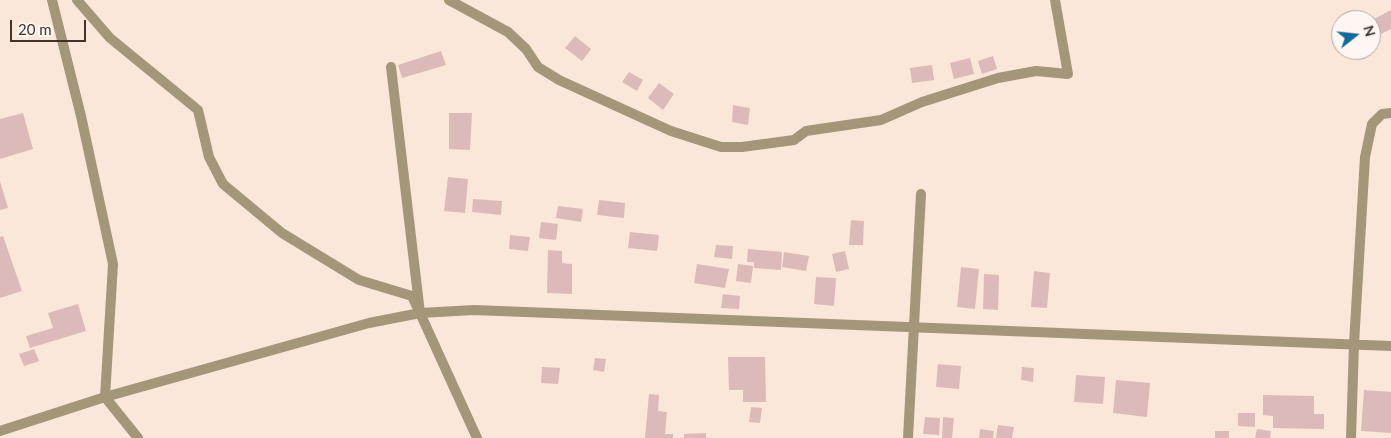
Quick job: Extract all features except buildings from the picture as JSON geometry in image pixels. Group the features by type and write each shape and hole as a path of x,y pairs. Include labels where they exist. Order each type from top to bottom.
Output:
{"street":[{"path":"52,0 81,116 113,264 105,397 138,438"},
{"path":"77,0 110,38 198,110 209,157 223,184 282,233 359,280 412,296 477,438"},
{"path":"449,0 508,32 526,49 538,66 559,80 671,131 721,147 742,147 794,140 806,131 881,120 922,102 998,78 1036,71 1068,74 1055,0"},
{"path":"391,67 420,313"},
{"path":"1351,438 1354,344 1368,139 1372,124 1382,114 1391,113"},
{"path":"908,438 921,194"},
{"path":"0,431 105,397 360,325 420,313 490,309 1391,346"}]}
